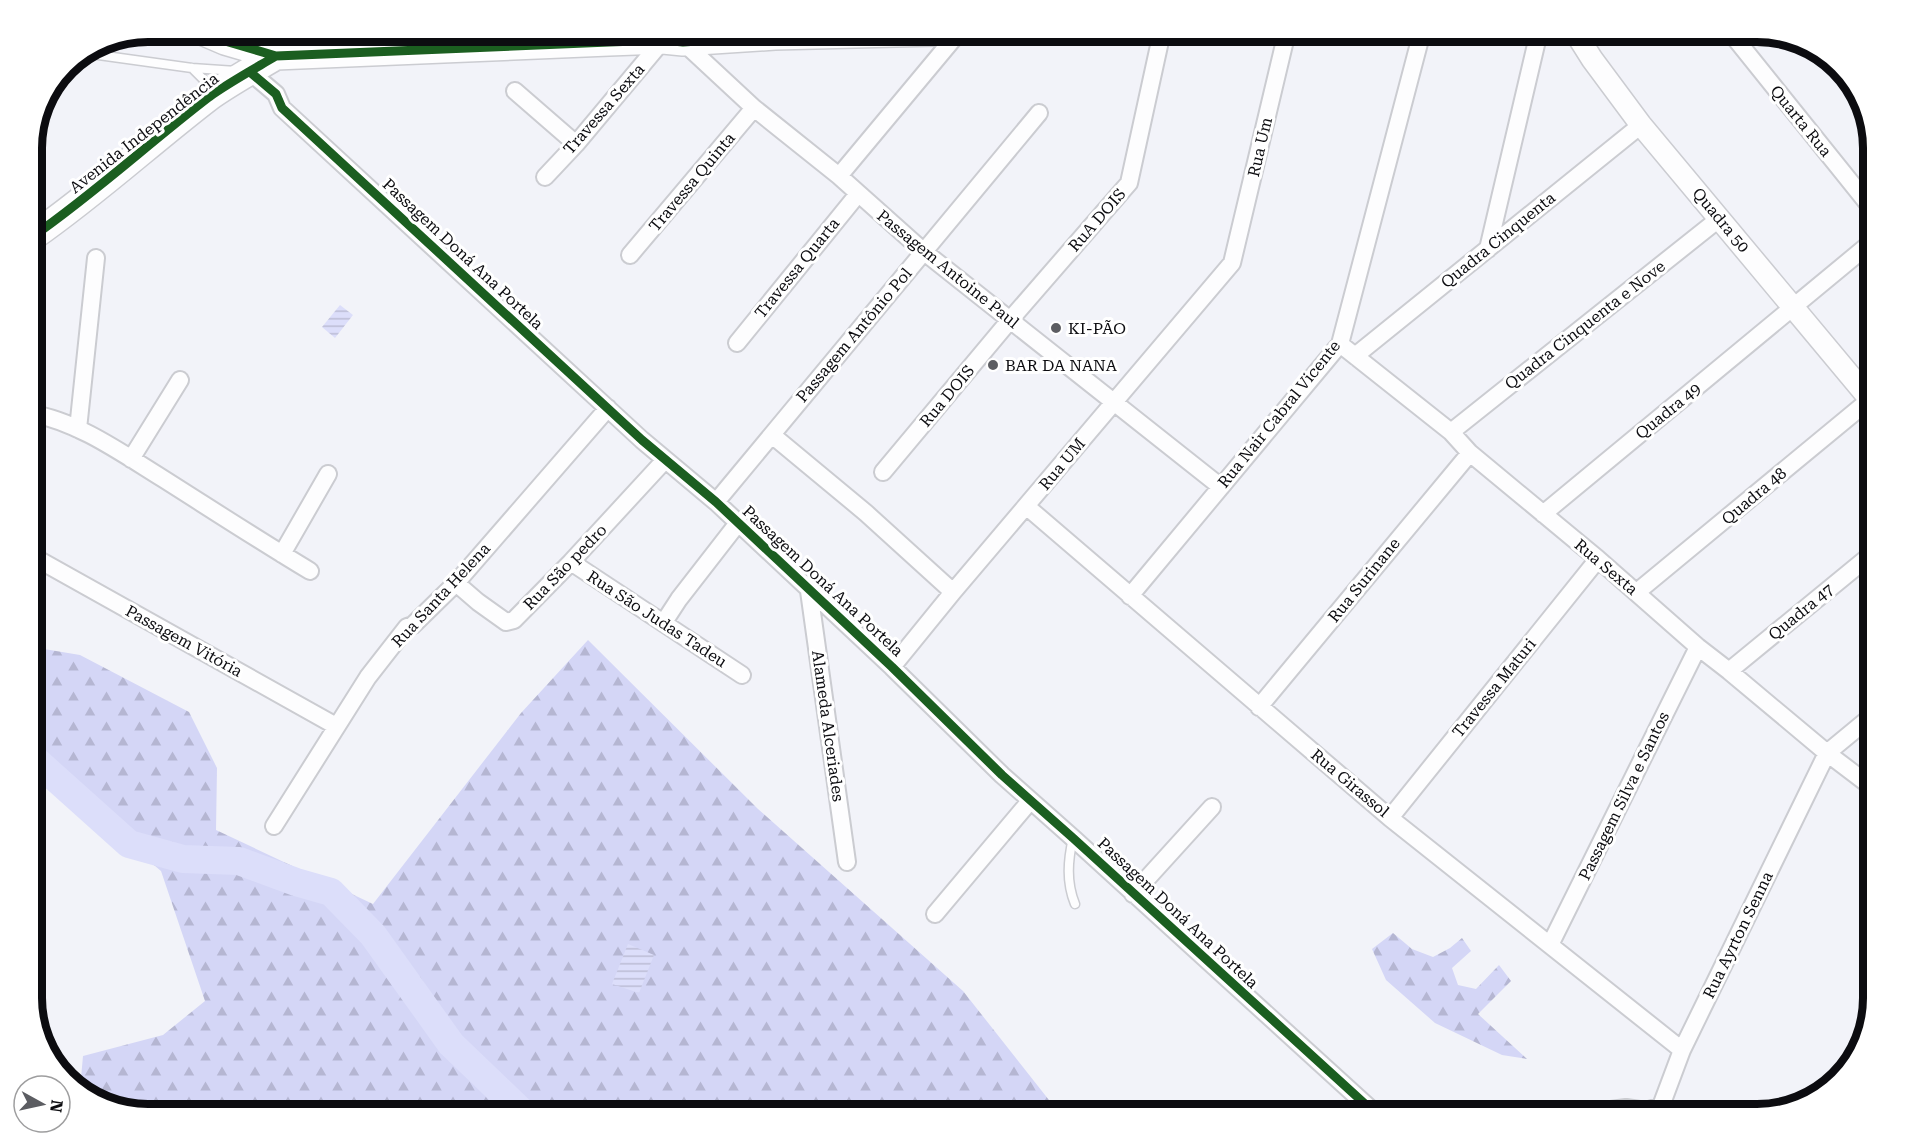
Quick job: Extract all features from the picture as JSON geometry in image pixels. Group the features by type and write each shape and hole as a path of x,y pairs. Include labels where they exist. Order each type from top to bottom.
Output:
{"main road":[{"name":"Avenida Independência","path":"228,42 276,56 647,42"},
{"name":"Avenida Independência","path":"42,230 70,211 212,95 276,56"}],"street":[{"name":"Travessa Sexta","path":"545,177 672,42"},
{"name":"Passagem Antoine Paul","path":"674,42 839,176 923,251 1221,487"},
{"path":"839,176 951,42"},
{"name":"RuA DOIS","path":"1010,320 1129,183 1160,42"},
{"name":"Rua Um","path":"1232,263 1285,42"},
{"name":"Rua Nair Cabral Vicente","path":"1130,596 1340,344 1419,42"},
{"path":"1488,249 1537,42"},
{"name":"Quadra 50","path":"1581,42 1641,125 1863,389"},
{"name":"Quarta Rua","path":"1738,42 1863,198"},
{"name":"Passagem Doná Ana Portela","path":"250,72 276,94 282,108 665,460 716,502 892,667 1030,801 1365,1104"},
{"path":"514,91 576,144"},
{"name":"Travessa Quinta","path":"630,255 754,108"},
{"name":"Passagem Antônio Pol","path":"716,502 1039,113"},
{"name":"Quadra Cinquenta","path":"1355,356 1641,125"},
{"name":"Travessa Quarta","path":"737,342 858,194"},
{"name":"Quadra Cinquenta e Nove","path":"1451,432 1720,218"},
{"name":"Quadra 49","path":"1543,514 1863,249"},
{"path":"78,429 96,258"},
{"name":"Rua UM","path":"892,667 1232,263"},
{"name":"Rua DOIS","path":"884,472 1010,320"},
{"name":"Rua Sexta","path":"1340,344 1451,432 1470,453 1599,559 1698,647 1863,780"},
{"path":"131,459 180,380"},
{"name":"Quadra 48","path":"1637,592 1863,407"},
{"name":"Rua Santa Helena","path":"274,826 368,677 407,627 413,625 456,583 608,408"},
{"path":"42,415 50,416 78,429 131,459 310,571"},
{"path":"772,435 866,513 953,592"},
{"name":"Rua Surinane","path":"1259,708 1470,453"},
{"name":"Rua São pedro","path":"456,583 478,602 506,622 510,622 571,562 665,460"},
{"path":"282,554 328,474"},
{"name":"Rua Girassol","path":"1026,506 1390,818 1682,1050"},
{"path":"664,622 738,523"},
{"name":"Travessa Maturi","path":"1390,818 1599,559"},
{"name":"Quadra 47","path":"1729,671 1863,561"},
{"name":"Passagem Vitória","path":"42,562 336,726"},
{"name":"Rua São Judas Tadeu","path":"571,562 742,675"},
{"name":"Alameda Alceriades","path":"809,591 847,861"},
{"name":"Passagem Silva e Santos","path":"1550,945 1698,647"},
{"path":"1827,753 1863,723"},
{"name":"Rua Ayrton Senna","path":"1662,1104 1682,1050 1827,753"},
{"path":"935,914 1030,801"},
{"path":"1133,894 1212,807"}],"lane":[{"path":"98,55 192,68 250,72"},
{"path":"192,68 203,79 212,95"},
{"path":"1073,838 1068,868 1075,904"}],"green space":[{"path":"588,640 758,809 963,991 1052,1104 148,1104 108,1096 81,1080 83,1056 163,1035 205,1001 161,871 42,771 42,649 80,655 189,712 217,768 216,830 373,904 521,713"},
{"path":"1393,933 1412,949 1433,957 1462,938 1471,951 1452,968 1458,985 1476,989 1499,965 1511,981 1478,1014 1527,1059 1502,1055 1435,1023 1386,980 1372,949"}],"shaded area":[{"path":"340,305 353,315 335,338 322,327"},
{"path":"628,944 654,955 639,993 612,984"}],"waterway":[{"path":"42,766 129,844 183,859 239,861 331,892 373,935 451,1044 514,1104"}],"cycle path":[{"path":"228,42 276,56 615,42"},
{"path":"42,229 209,97 276,56"},
{"path":"250,72 276,94 282,108 642,440 716,502 892,667 1002,775 1365,1104"}],"place":[{"name":"KI-PÃO","path":"1056,328"},
{"name":"BAR DA NANA","path":"993,365"}]}
